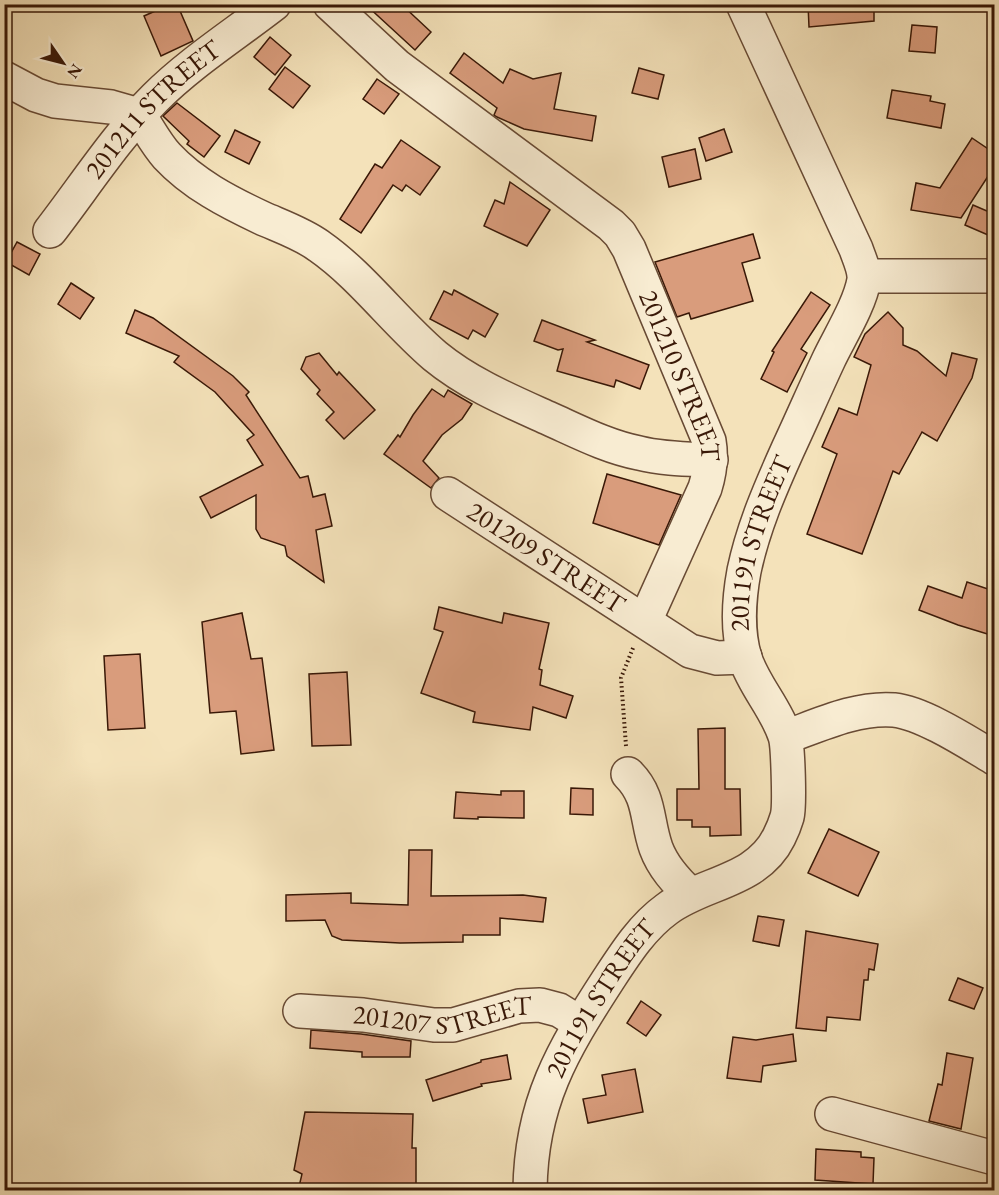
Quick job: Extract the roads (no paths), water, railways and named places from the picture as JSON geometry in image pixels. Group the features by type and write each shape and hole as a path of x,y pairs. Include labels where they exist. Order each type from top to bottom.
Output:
{"street":[{"name":"201211 STREET","path":"50,231 139,115 183,73 274,4"},
{"name":"201210 STREET","path":"330,4 397,66 620,234 653,303 703,424 709,441 711,460 705,488 645,621"},
{"path":"743,4 856,249 865,276 994,276"},
{"path":"4,78 36,95 55,101 111,107 139,115 166,155 184,172 210,191 318,244 435,356 472,382 496,395 599,441 637,453 671,459 711,460"},
{"name":"201191 STREET","path":"530,1191 530,1173 538,1118 551,1078 580,1023 641,932 665,909 690,894 739,876 772,850 788,816 786,737 753,677 741,638 740,604 744,573 754,531 766,499 821,375 859,299 865,276"},
{"name":"201209 STREET","path":"448,494 670,639 698,653 717,658 745,657"},
{"path":"786,737 847,716 869,711 895,710 915,716 944,730 994,758"},
{"path":"628,774 639,784 660,857 679,884 690,894"},
{"name":"201207 STREET","path":"300,1011 453,1025 519,1006 540,1005 559,1010 580,1023"},
{"path":"831,1114 994,1158"}]}
